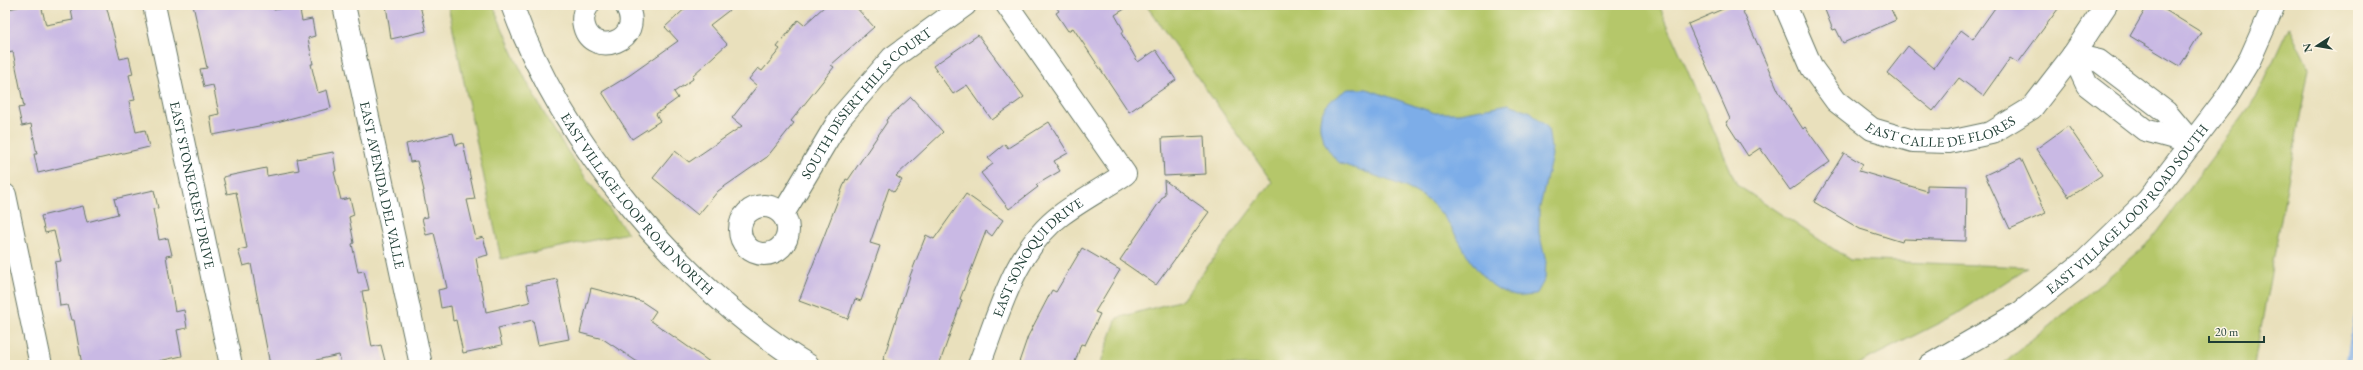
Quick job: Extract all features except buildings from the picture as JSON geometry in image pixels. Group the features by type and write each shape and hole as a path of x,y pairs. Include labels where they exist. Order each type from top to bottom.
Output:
{"street":[{"name":"EAST STONECREST DRIVE","path":"154,5 231,365"},
{"name":"EAST AVENIDA DEL VALLE","path":"344,5 421,365"},
{"name":"EAST VILLAGE LOOP ROAD NORTH","path":"512,5 520,26 549,86 582,141 621,196 673,255 726,305 790,354 808,365"},
{"path":"588,5 583,13 583,21 588,35 598,42 611,44 622,38 630,29 631,20 626,5"},
{"name":"SOUTH DESERT HILLS COURT","path":"783,214 840,118 892,58 965,5"},
{"name":"EAST SONOQUI DRIVE","path":"979,365 1008,289 1028,249 1060,215 1125,174 1007,5"},
{"name":"EAST CALLE DE FLORES","path":"1786,5 1812,68 1836,101 1872,129 1913,141 1949,142 1991,133 2032,108 2073,55 2106,5"},
{"name":"EAST VILLAGE LOOP ROAD SOUTH","path":"1930,365 2020,313 2085,261 2148,200 2227,97 2246,65 2274,5"},
{"path":"2073,55 2087,85 2145,130 2192,143"},
{"path":"5,195 41,365"}],"green space":[{"path":"448,5 493,5 518,64 541,109 582,172 628,233 501,259"},
{"path":"1146,5 1659,5 1737,185 1850,260 2028,267 1957,314 1856,365 1100,365 1117,318 1182,300 1272,182"},
{"path":"2289,27 2309,68 2254,365 2002,365 2147,245 2256,98"}],"water":[{"path":"1348,89 1367,89 1435,113 1459,113 1509,104 1531,112 1548,128 1552,155 1539,211 1539,233 1546,261 1545,279 1536,295 1515,296 1499,290 1486,280 1476,268 1440,212 1429,201 1396,183 1342,164 1335,158 1328,149 1320,130 1321,115 1324,109 1334,98"}],"waterway":[{"path":"2348,365 2358,310"}]}
